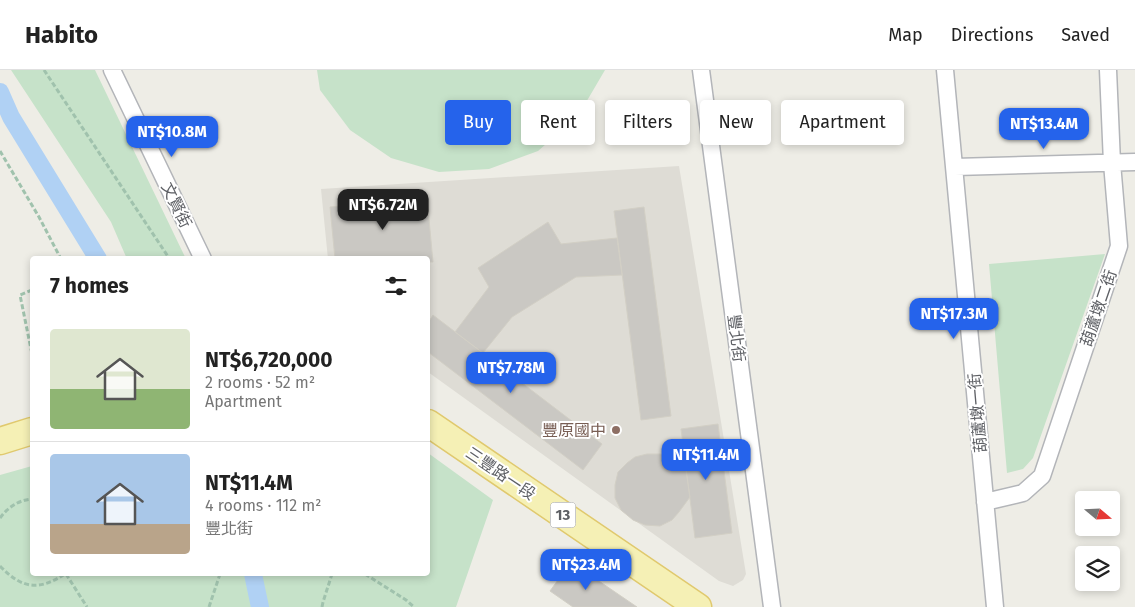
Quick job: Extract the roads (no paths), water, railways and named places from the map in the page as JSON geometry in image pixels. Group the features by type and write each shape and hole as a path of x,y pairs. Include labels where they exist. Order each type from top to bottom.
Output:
{"main road":[{"name":"三豐路一段","path":"430,424 698,607"},
{"path":"0,441 30,432"}],"street":[{"name":"文賢街","path":"112,70 202,256"},
{"name":"豐北街","path":"701,70 772,607"},
{"name":"葫蘆墩一街","path":"945,70 995,607"},
{"name":"葫蘆墩二街","path":"984,502 1023,493 1042,476 1118,246 1108,70"},
{"path":"955,167 1135,162"}],"waterway":[{"path":"0,92 11,117 96,256"},
{"path":"253,576 260,607"}],"place":[{"name":"豐原國中","path":"616,430"}]}
